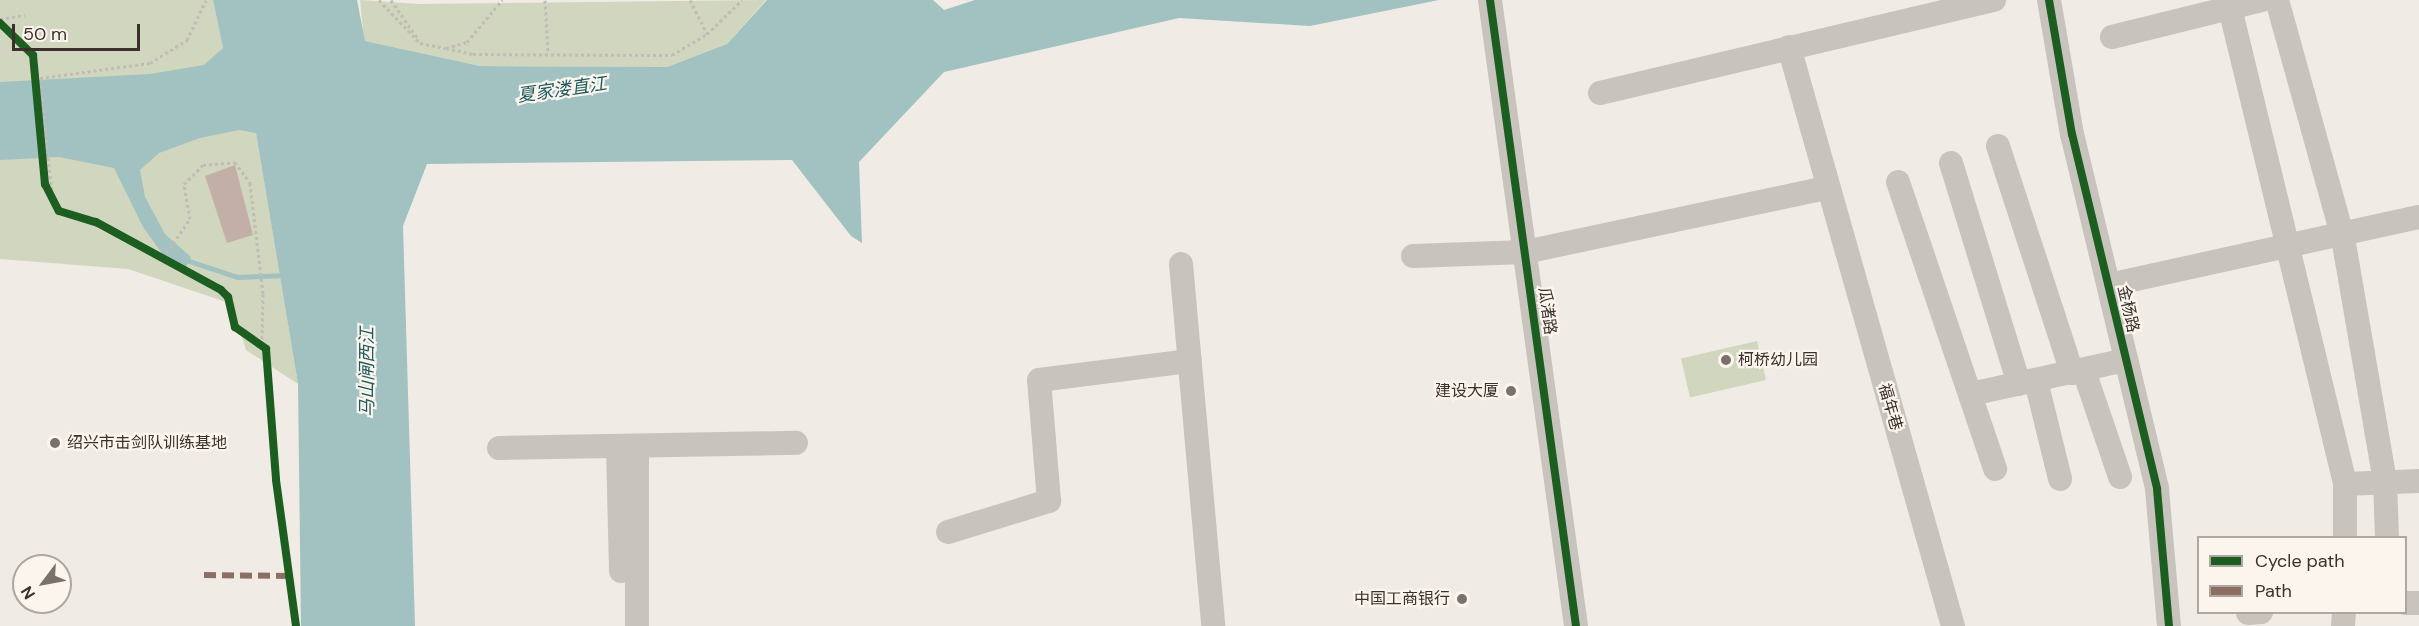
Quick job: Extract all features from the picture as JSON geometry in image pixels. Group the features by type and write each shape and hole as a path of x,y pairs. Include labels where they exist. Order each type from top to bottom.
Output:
{"street":[{"path":"1600,93 1994,0"},
{"name":"金杨路","path":"2049,0 2072,134 2157,489 2169,626"},
{"path":"2112,37 2261,0"},
{"path":"2277,0 2343,238 2385,481 2387,536"},
{"name":"瓜渚路","path":"1490,4 1576,626"},
{"path":"2230,8 2292,248 2345,484 2345,536"},
{"name":"福年巷","path":"1789,47 1827,188 1953,626"},
{"path":"1998,146 2078,372 2120,477"},
{"path":"1951,163 2060,479"},
{"path":"1898,182 1995,469"},
{"path":"1413,256 1525,252 1827,188"},
{"path":"2109,285 2343,238 2419,217"},
{"path":"1181,264 1213,626"},
{"path":"1971,394 2126,360"},
{"path":"948,532 1048,501 1040,380 1190,361"},
{"path":"499,448 796,443"},
{"path":"621,626 628,447"},
{"path":"628,447 637,626"},
{"path":"2345,484 2419,481"}],"path":[{"path":"38,78 150,63 187,40 206,0"},
{"path":"380,0 420,43 473,54 548,51 672,55 707,34 742,0"},
{"path":"392,0 420,43"},
{"path":"446,48 467,42 502,0"},
{"path":"545,0 548,51"},
{"path":"690,0 707,34"},
{"path":"1,23 25,15"},
{"path":"34,66 38,78 48,184 53,202 59,211"},
{"path":"163,258 190,219 184,184 203,165 235,162 250,183 262,284 264,345"},
{"path":"154,253 173,263"},
{"path":"245,333 264,345"}],"green space":[{"path":"0,0 213,0 223,48 256,133 298,384 246,350 232,304 128,269 0,259"},
{"path":"360,0 419,4 766,0 727,44 667,67 480,66 364,41"},
{"path":"1757,341 1766,380 1690,398 1681,359"}],"water":[{"path":"213,0 357,0 365,41 480,66 667,67 727,44 767,0 933,0 944,10 975,0 1439,0 1310,26 1179,18 944,72 859,162 862,243 851,236 792,160 427,164 403,226 415,626 301,626 298,384 256,133 239,130 200,138 159,153 140,170 145,197 165,234 191,257 185,269 164,256 143,227 114,168 59,157 0,160 0,82 150,74 204,65 223,48"}],"building":[{"path":"235,165 253,235 227,243 205,176"}],"waterway":[{"path":"183,259 237,277 287,275"}],"marked path":[{"path":"204,575 291,576"}],"cycle path":[{"path":"1490,0 1576,626"},
{"path":"2049,0 2072,134 2157,489 2169,626"},
{"path":"0,23 33,55 45,184 59,211 96,222 221,290 228,297 235,327 266,349 276,480 296,626"}],"place":[{"name":"柯桥幼儿园","path":"1726,360"},
{"name":"建设大厦","path":"1511,391"},
{"name":"绍兴市击剑队训练基地","path":"55,443"},
{"name":"中国工商银行","path":"1462,599"}],"water label":[{"name":"夏家溇直江","path":"562,90"},
{"name":"马山闸西江","path":"367,372"}]}
